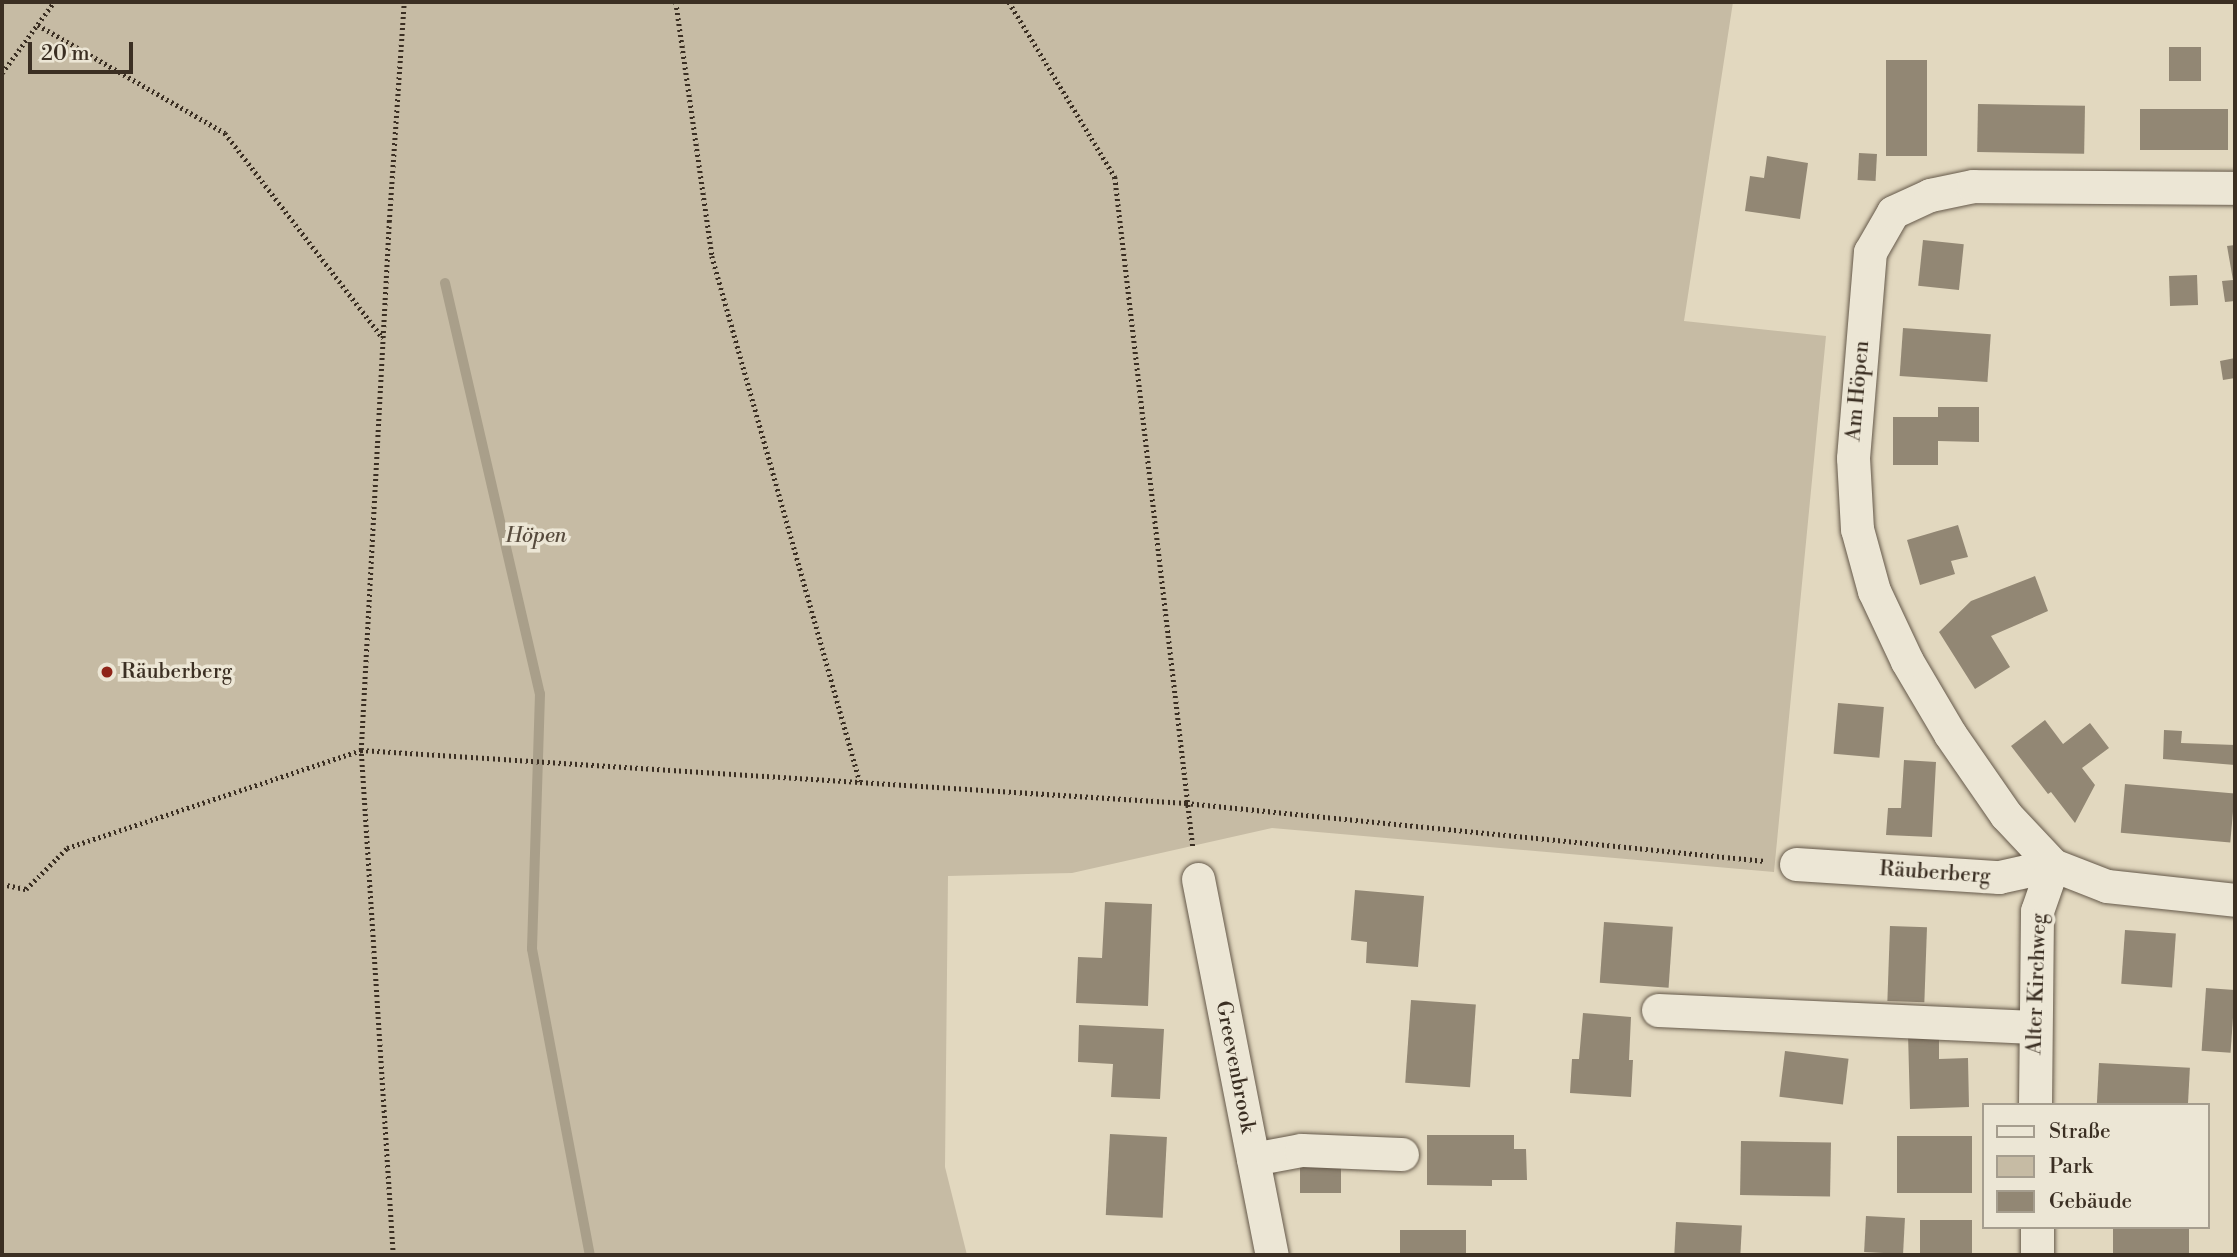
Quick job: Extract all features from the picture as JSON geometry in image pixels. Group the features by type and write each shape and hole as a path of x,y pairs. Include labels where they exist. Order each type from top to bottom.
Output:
{"street":[{"name":"Am Höpen","path":"2053,865 2006,815 1951,734 1907,661 1874,591 1857,529 1853,458 1870,252 1894,212 1930,195 1973,186 2235,188"},
{"name":"Räuberberg","path":"1796,864 1999,877 2053,865"},
{"path":"2053,865 2107,886 2235,900"},
{"name":"Alter Kirchweg","path":"2035,1103 2037,911 2053,865"},
{"name":"Greevenbrook","path":"1198,878 1272,1255"},
{"path":"1658,1010 2034,1027"},
{"path":"1253,1159 1301,1150 1402,1154"},
{"path":"2037,1229 2037,1255"}],"path":[{"path":"2,73 54,2"},
{"path":"393,1255 361,750 404,2"},
{"path":"676,2 712,256 860,782"},
{"path":"1009,2 1115,177 1186,803 1198,878"},
{"path":"38,26 225,133 383,338"},
{"path":"2,884 26,889 67,848 361,750 1186,803 1796,864"}],"green space":[{"name":"Höpen","path":"2,2 1733,2 1684,321 1826,336 1774,872 1272,828 1072,873 948,876 945,1167 967,1255 2,1255"}],"building":[{"path":"2169,47 2201,47 2201,81 2169,81"},
{"path":"1886,60 1927,60 1927,156 1886,156"},
{"path":"1978,104 2085,106 2084,154 1977,152"},
{"path":"2140,109 2228,109 2228,150 2140,150"},
{"path":"1859,153 1877,154 1876,181 1858,180"},
{"path":"1767,156 1808,163 1800,219 1745,211 1750,176 1764,178"},
{"path":"1923,240 1964,244 1959,290 1918,286"},
{"path":"2235,245 2235,301 2225,302 2222,281 2233,280 2227,246"},
{"path":"2197,275 2198,305 2170,306 2169,276"},
{"path":"1903,328 1991,334 1987,382 1900,376"},
{"path":"2235,358 2235,378 2223,380 2220,361"},
{"path":"1938,407 1979,407 1979,442 1938,441 1938,465 1893,465 1893,417 1938,417"},
{"path":"1958,525 1968,557 1951,561 1955,574 1920,585 1907,540"},
{"path":"2035,576 2048,611 1991,636 2010,667 1975,689 1939,632 1971,601"},
{"path":"1838,703 1884,707 1879,758 1834,754"},
{"path":"2045,720 2063,744 2090,723 2109,748 2082,768 2095,785 2075,823 2051,792 2048,794 2011,746"},
{"path":"2164,730 2182,731 2181,743 2235,745 2235,765 2163,759"},
{"path":"1904,760 1936,762 1932,837 1886,835 1888,808 1901,808"},
{"path":"2125,784 2235,794 2230,842 2121,833"},
{"path":"1355,890 1424,896 1418,967 1366,963 1367,942 1351,940"},
{"path":"1105,902 1152,904 1148,1006 1076,1003 1078,957 1102,958"},
{"path":"1604,922 1673,927 1669,988 1600,983"},
{"path":"1890,926 1927,927 1924,1002 1887,1001"},
{"path":"2125,930 2176,934 2172,987 2121,984"},
{"path":"2206,988 2235,990 2231,1053 2202,1051"},
{"path":"1411,1000 1476,1005 1470,1087 1405,1083"},
{"path":"1583,1013 1631,1017 1631,1097 1570,1093 1572,1059 1579,1059"},
{"path":"1079,1025 1164,1029 1160,1099 1111,1097 1113,1064 1078,1062"},
{"path":"1939,1032 1939,1059 1968,1058 1969,1107 1910,1109 1908,1033"},
{"path":"1785,1051 1849,1059 1843,1104 1779,1097"},
{"path":"2099,1063 2190,1068 2188,1103 2097,1103"},
{"path":"1110,1134 1167,1137 1163,1218 1106,1215"},
{"path":"1427,1135 1514,1135 1514,1149 1526,1149 1527,1180 1492,1180 1492,1186 1427,1185"},
{"path":"1897,1136 1972,1136 1972,1193 1897,1193"},
{"path":"1741,1141 1831,1143 1830,1197 1740,1195"},
{"path":"1300,1156 1341,1156 1341,1193 1300,1193"},
{"path":"1866,1216 1905,1218 1903,1254 1864,1252"},
{"path":"1920,1220 1972,1220 1972,1255 1920,1255"},
{"path":"1676,1222 1742,1225 1740,1255 1674,1255"},
{"path":"2113,1229 2189,1229 2189,1255 2113,1255"},
{"path":"1400,1230 1466,1230 1466,1255 1400,1255"}],"waterway":[{"path":"445,283 540,694 532,949 590,1255"}],"place":[{"name":"Räuberberg","path":"107,672"}]}
